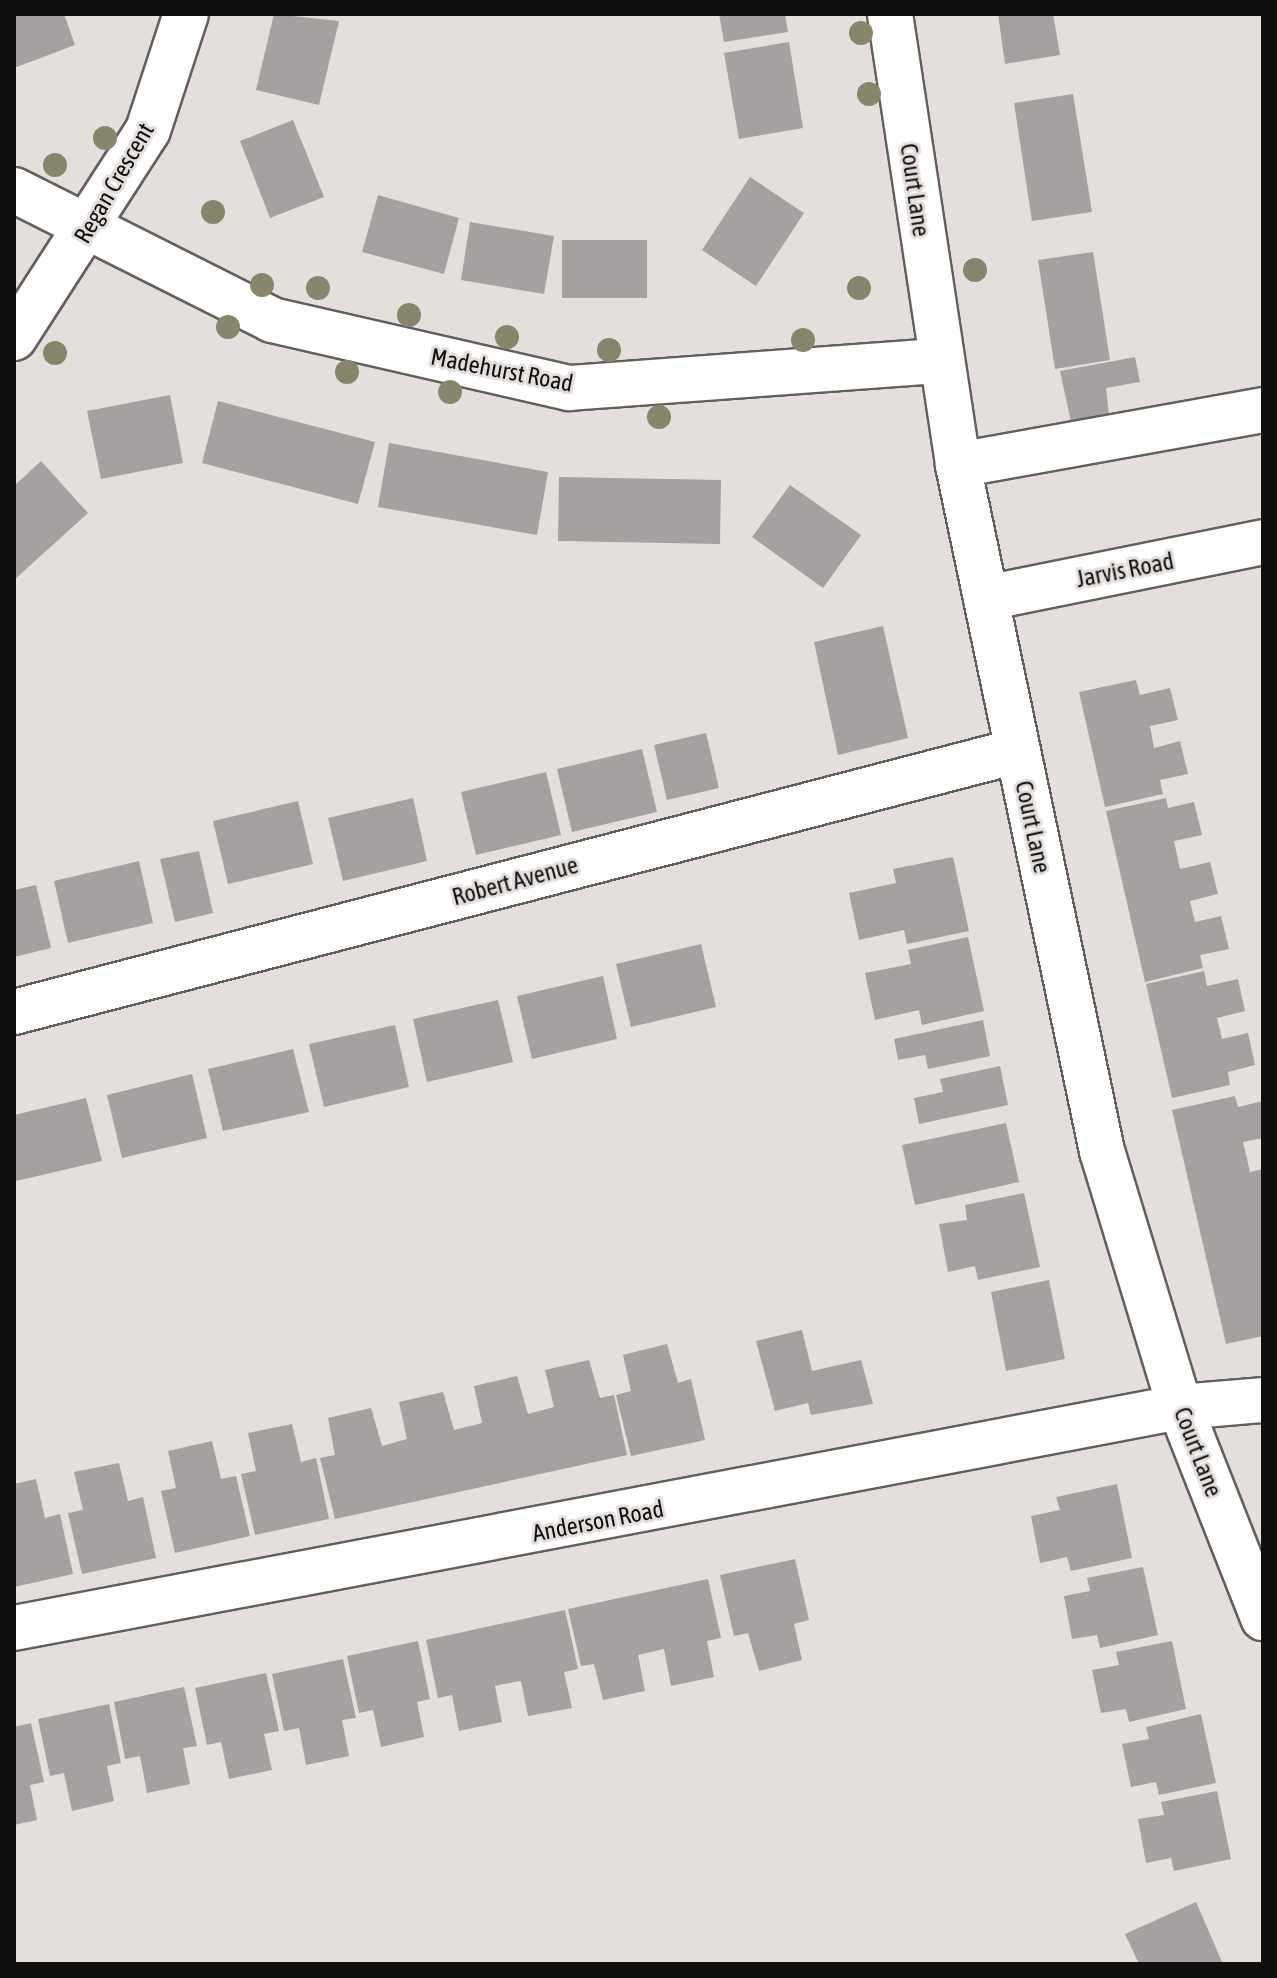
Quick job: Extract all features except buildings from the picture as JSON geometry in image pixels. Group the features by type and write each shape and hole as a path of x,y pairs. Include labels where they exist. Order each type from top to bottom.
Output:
{"street":[{"name":"Regan Crescent","path":"14,338 87,232 148,130 186,14"},
{"name":"Court Lane","path":"890,14 939,361 958,465 1102,1151 1180,1407 1263,1618"},
{"name":"Madehurst Road","path":"14,190 87,232 272,320 569,388 939,361"},
{"path":"958,465 1263,410"},
{"name":"Jarvis Road","path":"986,598 1263,542"},
{"name":"Robert Avenue","path":"14,1012 1017,751"},
{"name":"Anderson Road","path":"14,1628 1180,1407 1263,1400"}]}
